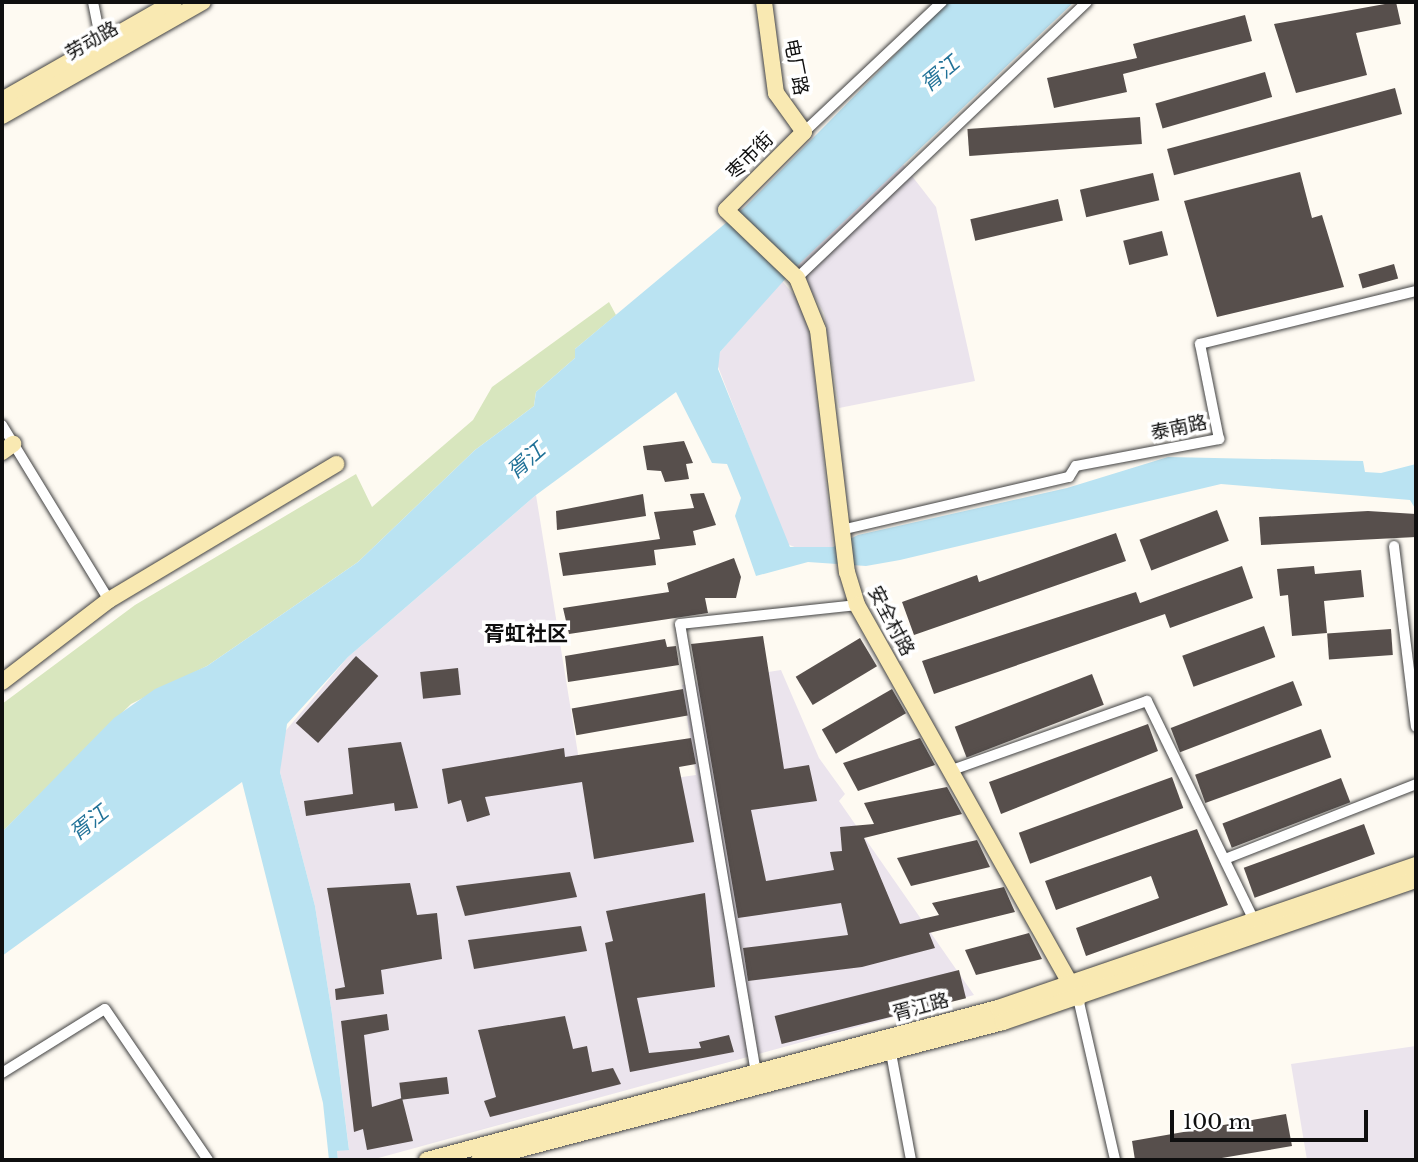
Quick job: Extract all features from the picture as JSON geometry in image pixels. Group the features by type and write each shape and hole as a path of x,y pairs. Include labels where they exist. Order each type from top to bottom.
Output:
{"main road":[{"name":"劳动路","path":"2,116 174,2"},
{"name":"劳动路","path":"2,100 203,2"},
{"name":"电厂路","path":"764,2 776,93 804,132"},
{"name":"枣市街","path":"729,213 804,132"},
{"name":"安全村路","path":"729,213 794,276 818,330 847,572 857,605 1075,991"},
{"path":"2,682 109,600 336,464"},
{"name":"胥江路","path":"427,1160 1075,991 1253,918 1416,865"},
{"name":"胥江路","path":"479,1160 891,1053 1416,880"}],"street":[{"path":"93,2 103,51"},
{"path":"804,132 942,2"},
{"path":"794,276 1087,2"},
{"name":"泰南路","path":"842,535 1069,477 1076,466 1219,439 1200,344 1416,291"},
{"path":"2,425 8,448 109,600"},
{"path":"1394,546 1416,727"},
{"path":"757,1073 680,624 857,605"},
{"path":"949,771 1147,701 1253,918"},
{"path":"1224,859 1416,784"},
{"path":"1075,991 1115,1160"},
{"path":"2,1073 105,1009 208,1160"},
{"path":"891,1053 911,1160"}],"shaded area":[{"path":"902,163 936,207 975,381 839,408 824,313 797,266"},
{"path":"782,281 799,301 810,335 833,547 802,550 787,544 717,364 720,352"},
{"path":"536,495 584,791 696,775 682,685 781,670 819,758 845,794 839,801 974,995 371,1160 338,1160 337,1151 349,1149 332,1014 315,906 280,772 282,735 348,657"},
{"path":"1416,1046 1416,1160 1307,1160 1291,1064"}],"green space":[{"path":"609,302 616,315 575,349 575,358 536,392 534,406 475,450 358,562 207,666 131,704 2,832 2,704 135,605 356,474 372,507 473,420 492,387"}],"water":[{"name":"胥江","path":"947,2 1074,2 797,266 720,352 718,369 790,547 833,547 858,535 1067,488 1168,457 1363,461 1365,472 1381,473 1416,464 1416,510 1410,500 1221,484 900,560 866,566 808,562 756,576 735,516 741,498 727,464 712,463 676,392 536,495 348,657 287,724 280,772 315,906 332,1014 349,1150 337,1151 338,1160 329,1160 323,1103 242,782 2,956 2,832 114,718 155,689 207,666 358,562 475,450 534,406 536,392 575,358 575,349 745,207"}],"building":[{"path":"1396,2 1401,24 1356,33 1367,75 1296,93 1274,24"},
{"path":"1245,15 1252,41 1123,74 1127,92 1054,108 1047,78 1137,58 1133,44"},
{"path":"1265,72 1272,97 1163,128 1155,103"},
{"path":"1395,88 1402,114 1174,175 1167,149"},
{"path":"1140,117 1142,144 969,156 967,129"},
{"path":"1300,172 1312,218 1322,215 1344,287 1217,317 1184,201"},
{"path":"1153,173 1159,200 1086,217 1080,190"},
{"path":"1058,199 1063,220 975,241 970,219"},
{"path":"1162,231 1168,255 1129,265 1123,241"},
{"path":"1394,264 1398,278 1363,289 1358,274"},
{"path":"684,441 693,463 686,464 689,479 665,482 661,471 647,470 643,446"},
{"path":"704,493 716,525 693,531 696,545 654,550 656,565 563,576 559,553 660,539 654,512 694,508 690,494"},
{"path":"643,494 646,516 557,530 556,511"},
{"path":"1217,510 1229,541 1151,571 1140,540"},
{"path":"1368,511 1416,514 1416,537 1261,545 1259,517"},
{"path":"1116,533 1126,561 914,635 902,602 977,575 979,582"},
{"path":"734,558 741,577 736,598 705,598 708,613 569,634 563,608 669,592 667,583"},
{"path":"1242,566 1253,598 1170,628 1165,614 934,694 922,661 1136,592 1140,603"},
{"path":"1314,566 1315,574 1361,570 1364,597 1324,601 1327,633 1292,636 1288,595 1280,596 1277,569"},
{"path":"1264,626 1275,657 1194,687 1182,656"},
{"path":"1391,629 1393,655 1329,659 1327,633"},
{"path":"763,636 784,769 809,765 817,801 751,810 766,881 834,870 830,852 842,851 840,827 874,824 864,803 947,787 962,814 864,838 900,924 939,915 932,903 1004,887 1015,912 929,933 935,948 862,967 748,981 743,948 848,935 841,903 738,918 691,644"},
{"path":"860,638 877,666 813,705 796,677"},
{"path":"665,639 667,647 676,646 679,665 568,682 565,656"},
{"path":"356,656 378,676 318,743 296,723"},
{"path":"458,668 461,695 423,699 420,672"},
{"path":"1092,674 1104,705 967,757 955,727"},
{"path":"1293,681 1302,705 1180,752 1171,728"},
{"path":"683,689 688,716 576,735 572,709"},
{"path":"892,689 906,713 836,754 822,730"},
{"path":"1148,724 1158,751 1001,814 989,782"},
{"path":"1321,729 1331,757 1205,803 1195,775"},
{"path":"691,738 696,764 679,767 694,842 594,859 582,782 485,797 490,815 467,822 461,800 448,804 442,769 564,748 565,757"},
{"path":"920,738 935,765 858,791 843,763"},
{"path":"401,742 418,808 395,811 394,803 306,816 304,801 353,794 348,748"},
{"path":"1172,777 1183,808 1030,864 1019,833"},
{"path":"1341,778 1350,802 1232,848 1222,824"},
{"path":"1364,824 1375,854 1255,898 1244,868"},
{"path":"1197,829 1228,905 1086,956 1076,928 1159,898 1151,876 1056,910 1045,881"},
{"path":"977,840 990,867 911,886 897,858"},
{"path":"570,872 577,897 465,916 456,886"},
{"path":"410,883 417,915 437,913 442,959 381,970 384,994 336,1000 335,989 345,987 327,888"},
{"path":"705,893 715,987 637,998 649,1053 701,1048 699,1042 729,1035 734,1052 630,1072 605,943 613,941 606,911"},
{"path":"581,926 587,951 474,969 468,940"},
{"path":"1029,933 1042,959 976,975 965,950"},
{"path":"959,970 966,998 782,1044 775,1016"},
{"path":"387,1014 389,1030 364,1035 372,1107 402,1098 413,1141 367,1150 363,1129 354,1132 341,1021"},
{"path":"565,1016 573,1049 587,1046 592,1072 613,1068 621,1084 490,1117 484,1101 496,1097 478,1030"},
{"path":"447,1077 449,1094 401,1100 399,1083"},
{"path":"1286,1114 1292,1146 1210,1160 1135,1160 1132,1141"}],"district":[{"name":"胥虹社区","path":"526,634"}]}
